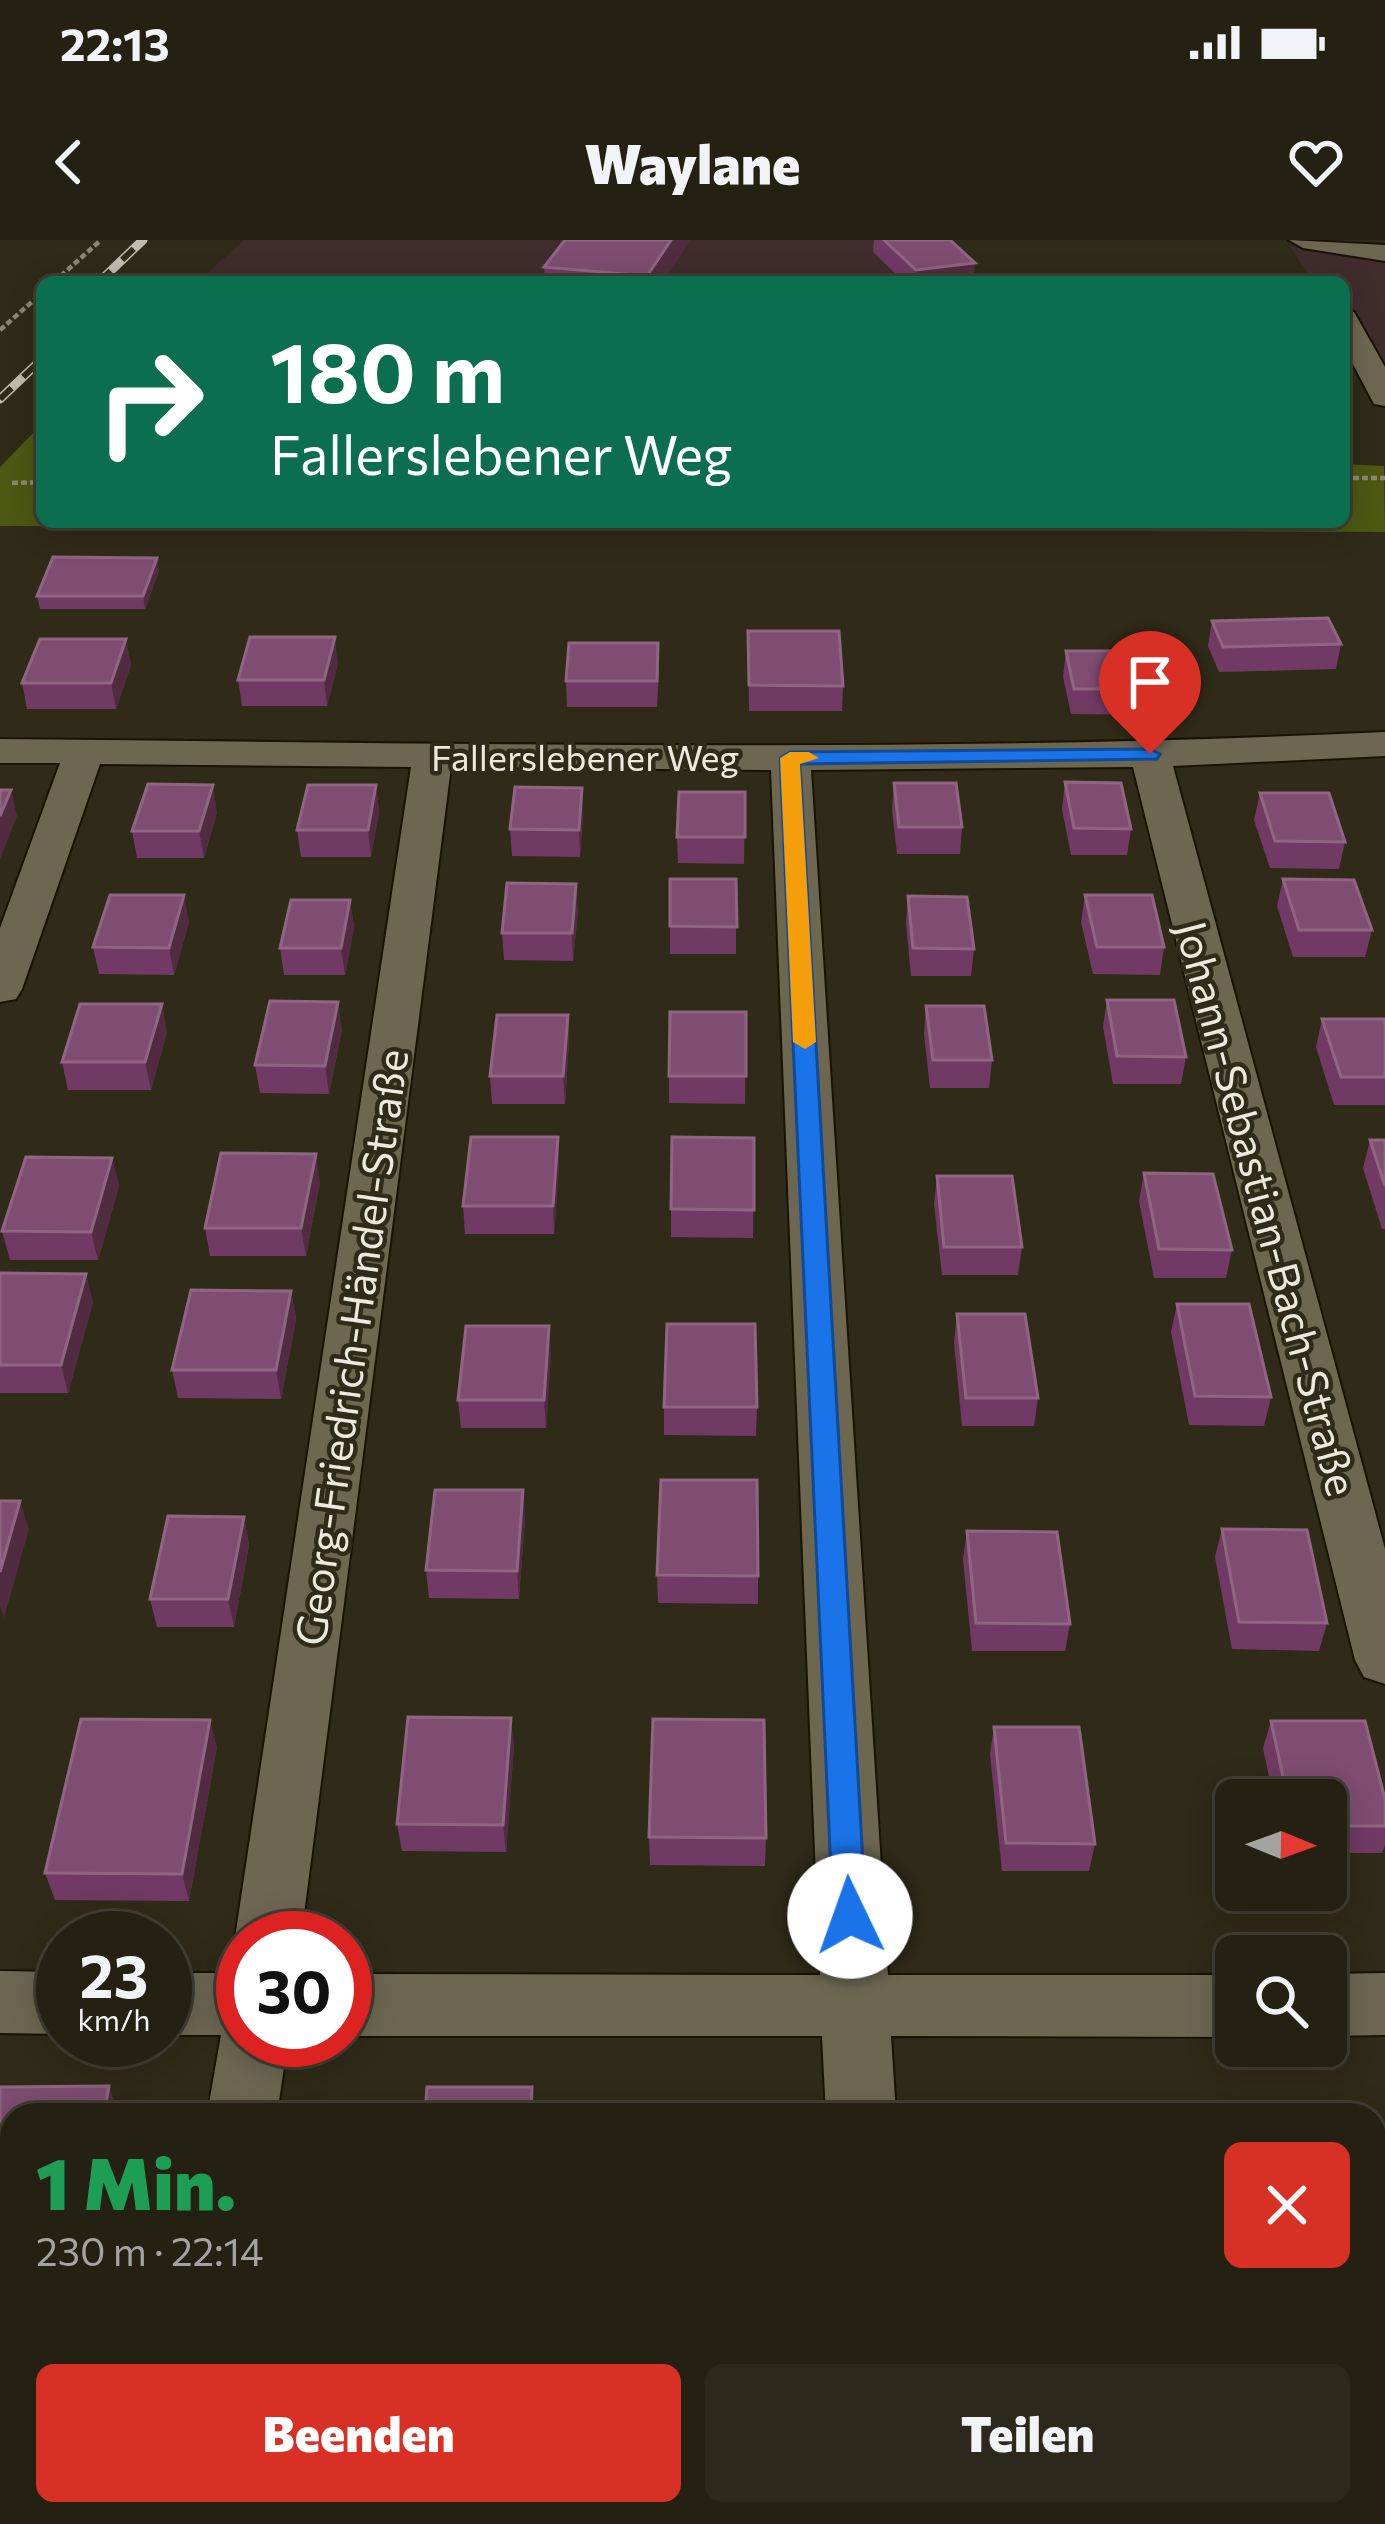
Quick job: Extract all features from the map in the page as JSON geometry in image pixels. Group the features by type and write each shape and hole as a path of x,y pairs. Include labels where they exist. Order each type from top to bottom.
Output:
{"street":[{"path":"1303,240 1385,253"},
{"path":"1303,240 1322,276"},
{"path":"1350,330 1385,397"},
{"name":"Fallerslebener Weg","path":"0,751 790,758 1150,754 1385,744"},
{"path":"0,989 83,754"},
{"name":"Johann-Sebastian-Bach-Straße","path":"1150,754 1385,1660"},
{"name":"Georg-Friedrich-Händel-Straße","path":"272,1911 433,755"},
{"path":"790,758 860,2103"},
{"path":"0,2002 36,2003"},
{"path":"1347,2005 1385,2004"},
{"path":"372,2005 1215,2006"},
{"path":"244,2103 249,2067"}],"path":[{"path":"61,276 101,240"},
{"path":"0,330 36,298"},
{"path":"1350,478 1385,478"},
{"path":"12,483 36,482"}],"shaded area":[{"path":"244,240 887,240 960,276 204,276"},
{"path":"1290,246 1385,261 1385,383 1350,338 1350,276 1309,276"}],"green space":[{"path":"36,430 36,526 0,526 0,467"},
{"path":"1350,464 1384,466 1385,532 462,528 1350,528"}],"building":[{"path":"565,240 671,240 647,276 544,267"},
{"path":"884,240 950,240 975,263 916,270"},
{"path":"53,557 157,558 143,596 37,596"},
{"path":"1328,618 1341,644 1223,647 1212,621"},
{"path":"748,631 839,631 843,686 749,685"},
{"path":"250,637 335,637 324,680 238,680"},
{"path":"40,639 126,639 111,683 22,683"},
{"path":"569,643 658,643 657,681 566,681"},
{"path":"1066,651 1145,651 1155,689 1074,689"},
{"path":"1065,782 1121,783 1131,829 1074,828"},
{"path":"894,783 956,783 962,827 899,827"},
{"path":"148,784 213,785 199,831 132,831"},
{"path":"308,785 376,785 368,830 297,830"},
{"path":"515,787 582,788 579,830 510,829"},
{"path":"0,790 11,790 0,816"},
{"path":"679,792 745,792 745,837 677,837"},
{"path":"1260,793 1329,793 1345,842 1275,841"},
{"path":"670,879 736,879 737,927 670,926"},
{"path":"1283,879 1354,880 1372,930 1299,930"},
{"path":"507,883 576,884 572,933 502,933"},
{"path":"110,895 184,895 169,948 93,947"},
{"path":"1085,895 1152,895 1164,947 1097,947"},
{"path":"908,896 967,897 974,949 913,948"},
{"path":"291,900 350,900 341,948 280,948"},
{"path":"1107,1000 1174,1000 1186,1057 1117,1056"},
{"path":"270,1001 338,1002 325,1066 255,1065"},
{"path":"80,1004 162,1004 145,1062 62,1062"},
{"path":"926,1006 984,1006 992,1060 933,1060"},
{"path":"670,1012 746,1012 746,1076 669,1076"},
{"path":"497,1015 568,1015 563,1076 490,1076"},
{"path":"1322,1019 1385,1019 1385,1077 1341,1077"},
{"path":"471,1137 558,1137 553,1206 463,1206"},
{"path":"672,1137 754,1138 754,1210 671,1209"},
{"path":"1370,1140 1385,1140 1385,1186"},
{"path":"221,1153 316,1154 301,1228 205,1228"},
{"path":"26,1157 112,1158 91,1232 2,1231"},
{"path":"1144,1173 1213,1174 1232,1250 1159,1249"},
{"path":"937,1176 1012,1176 1022,1247 944,1247"},
{"path":"0,1273 86,1274 61,1365 0,1365"},
{"path":"191,1290 291,1291 276,1370 172,1370"},
{"path":"1177,1304 1249,1304 1271,1397 1195,1396"},
{"path":"957,1314 1025,1314 1038,1398 966,1398"},
{"path":"667,1324 755,1324 757,1407 664,1407"},
{"path":"466,1326 549,1326 544,1400 458,1400"},
{"path":"661,1480 757,1480 758,1576 657,1575"},
{"path":"435,1490 523,1490 517,1571 426,1570"},
{"path":"0,1501 20,1501 0,1572"},
{"path":"168,1516 244,1517 228,1599 150,1599"},
{"path":"1222,1529 1307,1530 1327,1623 1239,1622"},
{"path":"967,1531 1057,1532 1070,1624 976,1623"},
{"path":"408,1717 511,1718 503,1825 397,1824"},
{"path":"81,1719 210,1720 182,1874 45,1873"},
{"path":"653,1719 764,1720 766,1838 649,1837"},
{"path":"1271,1721 1365,1721 1385,1799 1385,1826 1347,1826 1347,1779 1283,1779"},
{"path":"994,1727 1079,1727 1095,1844 1006,1843"},
{"path":"109,2086 106,2103 0,2103 0,2087"},
{"path":"427,2087 532,2087 531,2103 426,2103"}],"railway":[{"path":"105,276 143,240"},
{"path":"0,399 36,365"}],"slow traffic":[{"path":"805,1042 790,758 809,758"}],"route":[{"path":"850,1916 790,758 1150,754"}]}
